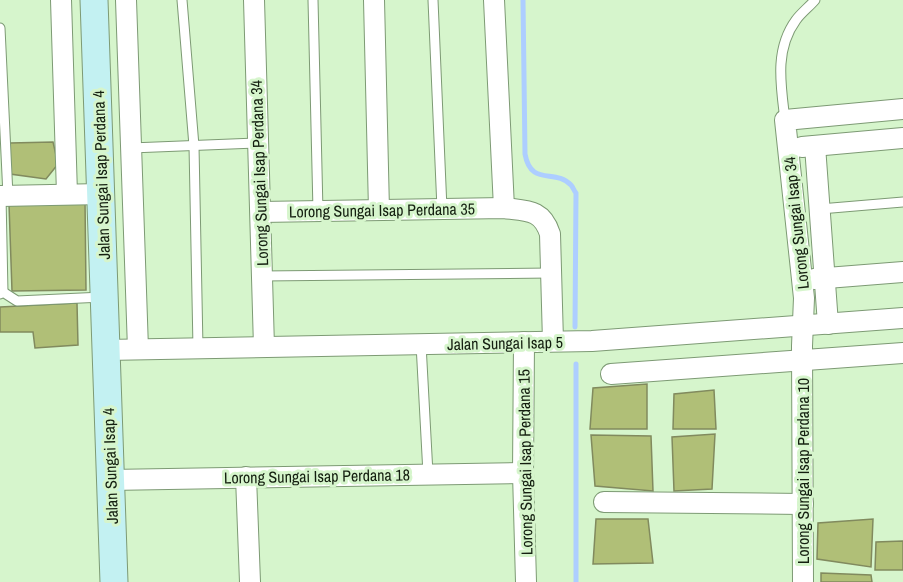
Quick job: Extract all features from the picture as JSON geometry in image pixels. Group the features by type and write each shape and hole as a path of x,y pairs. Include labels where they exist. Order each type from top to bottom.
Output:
{"street":[{"path":"61,0 67,194"},
{"name":"Jalan Sungai Isap Perdana 4","path":"94,0 106,350"},
{"path":"126,0 138,349"},
{"name":"Lorong Sungai Isap Perdana 34","path":"254,0 264,347"},
{"path":"374,0 379,210"},
{"path":"495,0 504,208"},
{"path":"785,120 903,109"},
{"name":"Lorong Sungai Isap 34","path":"785,120 804,298 803,326"},
{"path":"788,148 903,138"},
{"path":"815,146 828,324"},
{"path":"3,196 102,194"},
{"name":"Lorong Sungai Isap Perdana 35","path":"261,212 504,208 531,212 541,217 547,224 550,234 553,341"},
{"path":"802,280 903,272"},
{"name":"Jalan Sungai Isap 5","path":"106,350 603,340 903,318"},
{"name":"Lorong Sungai Isap Perdana 10","path":"803,326 804,582"},
{"name":"Lorong Sungai Isap Perdana 15","path":"524,342 523,473 526,582"},
{"name":"Jalan Sungai Isap 4","path":"106,350 114,582"},
{"name":"Lorong Sungai Isap Perdana 10","path":"611,374 903,352"},
{"name":"Lorong Sungai Isap Perdana 18","path":"110,480 523,473"},
{"path":"246,477 250,582"},
{"path":"604,502 803,504"}],"lane":[{"path":"182,0 194,146 198,348"},
{"path":"313,0 318,211"},
{"path":"433,0 442,209"},
{"path":"785,120 780,65 782,52 796,20 815,0"},
{"path":"0,28 2,293 17,301 104,297"},
{"path":"131,148 258,143"},
{"path":"820,209 903,202"},
{"path":"262,276 551,273"},
{"path":"421,344 428,474"}],"building":[{"path":"53,142 58,164 46,179 10,174 10,143"},
{"path":"85,200 86,290 12,291 9,204"},
{"path":"77,303 78,345 35,348 33,332 0,332 0,307"},
{"path":"647,384 647,429 590,429 593,388"},
{"path":"714,390 716,429 673,429 674,394"},
{"path":"715,434 712,489 674,491 672,437"},
{"path":"591,435 651,436 653,491 595,486"},
{"path":"596,519 648,519 653,563 593,564"},
{"path":"873,519 871,567 817,559 818,523"},
{"path":"903,541 903,570 875,570 876,542"},
{"path":"821,573 871,575 872,582 821,582"}],"waterway":[{"path":"523,0 525,154 532,170 544,176 565,180 576,193 575,327"},
{"path":"576,364 576,582"}]}
